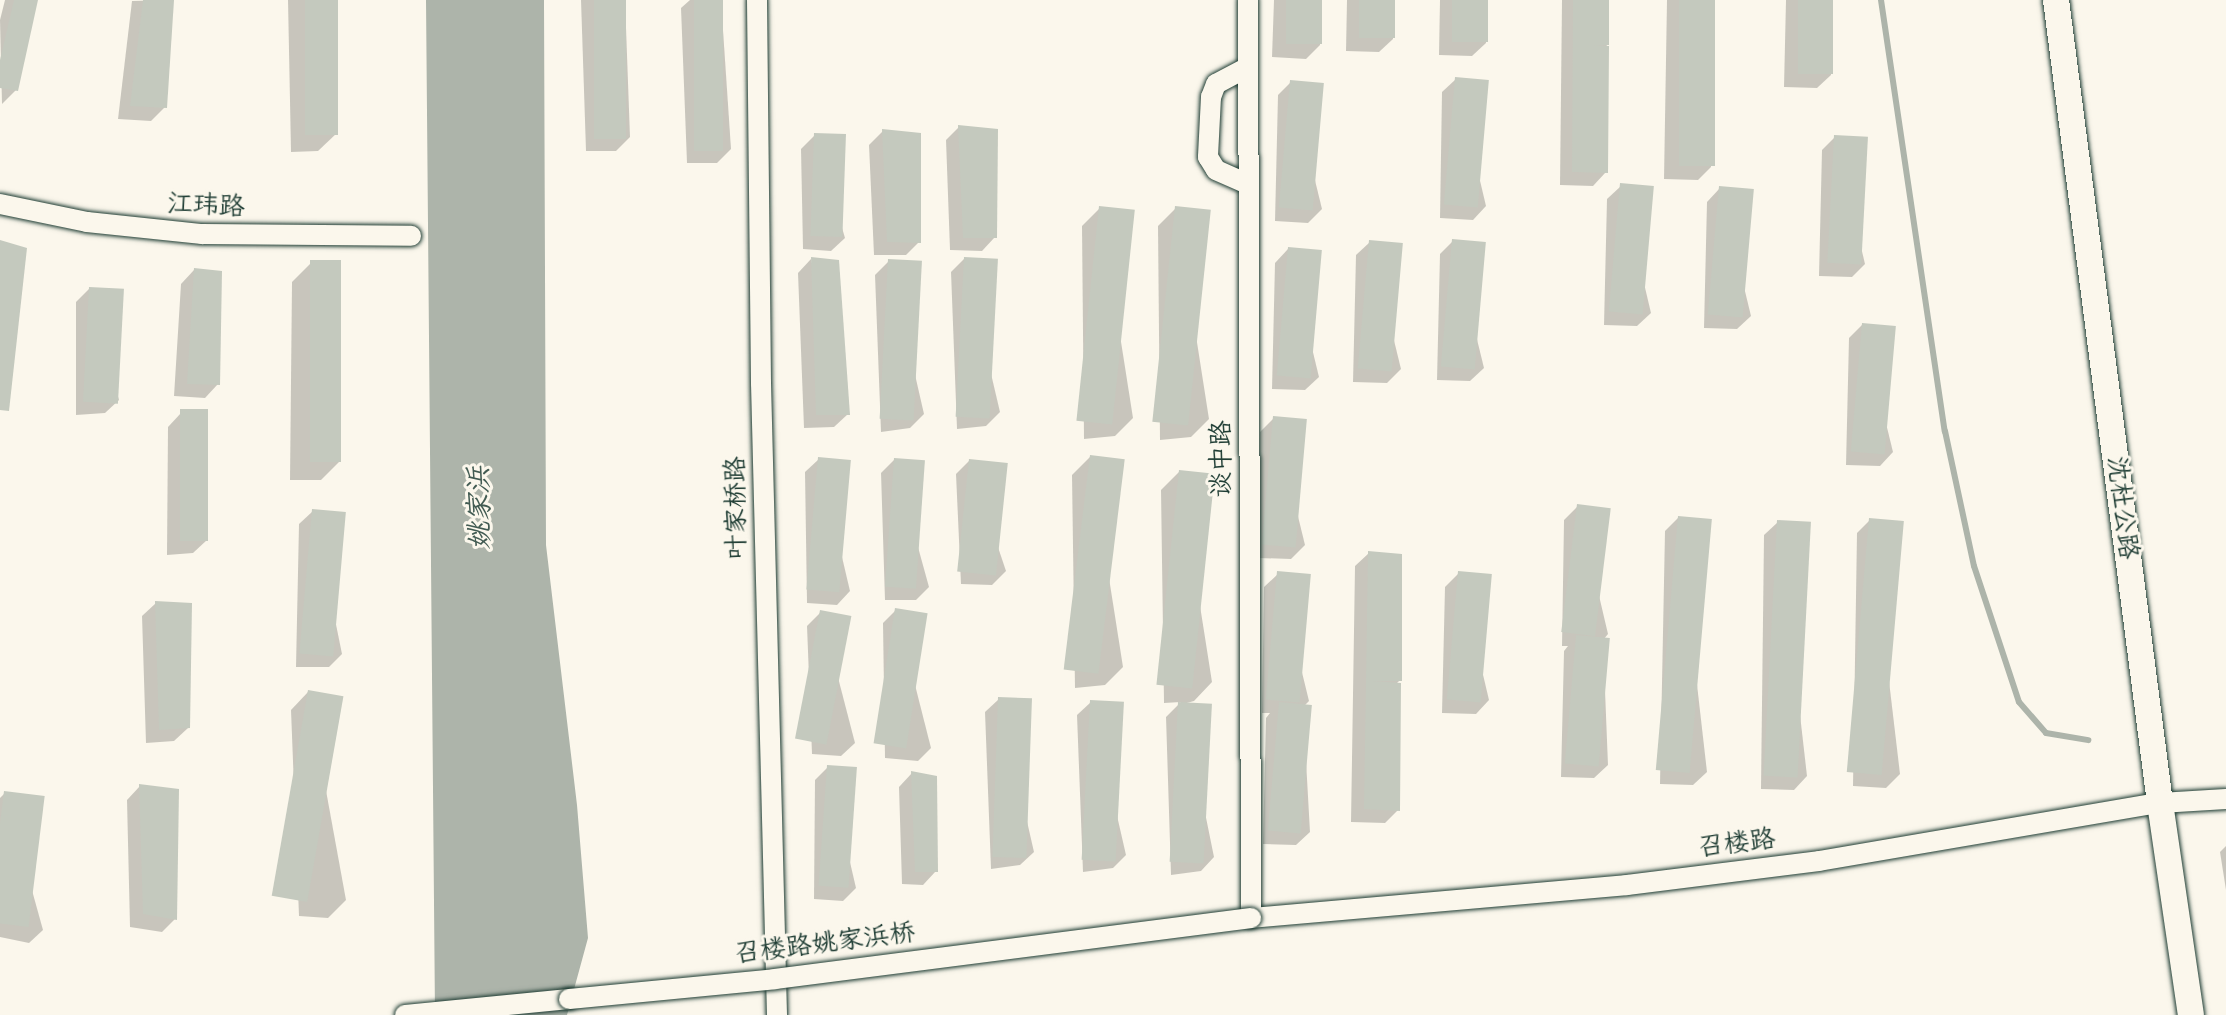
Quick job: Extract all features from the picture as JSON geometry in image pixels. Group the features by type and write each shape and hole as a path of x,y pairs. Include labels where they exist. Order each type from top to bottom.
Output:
{"main road":[{"name":"沈杜公路","path":"2056,0 2160,803 2191,1015"}],"street":[{"name":"叶家桥路","path":"757,0 761,383 777,1015"},
{"name":"谈中路","path":"1248,0 1251,918"},
{"path":"1248,67 1216,84 1211,97 1208,157 1216,170 1248,184"},
{"name":"江玮路","path":"0,204 87,222 202,234 411,236"},
{"name":"召楼路","path":"1251,918 1627,885 1819,861 2160,803 2226,799"},
{"name":"召楼路姚家浜桥","path":"405,1015 775,979 1251,918"}],"water":[{"name":"姚家浜","path":"426,0 544,0 546,545 577,805 588,938 567,1015 435,1015"}],"building":[{"path":"14,0 38,0 18,91 0,88 0,60"},
{"path":"143,0 174,0 167,108 130,106"},
{"path":"305,0 338,0 338,135 305,135"},
{"path":"594,0 626,0 626,139 594,139"},
{"path":"694,0 723,0 723,151 694,151"},
{"path":"1286,0 1322,0 1322,44 1286,44"},
{"path":"1359,0 1395,0 1395,38 1359,38"},
{"path":"1452,0 1488,0 1488,42 1452,42"},
{"path":"1573,0 1609,0 1609,45 1594,45 1609,46 1608,173 1572,172"},
{"path":"1679,0 1715,0 1715,166 1679,166"},
{"path":"1798,0 1833,0 1833,74 1798,74"},
{"path":"1455,77 1489,80 1478,207 1444,205"},
{"path":"1290,80 1324,83 1313,210 1279,208"},
{"path":"958,125 998,129 997,238 963,238"},
{"path":"882,129 921,133 921,243 887,242"},
{"path":"814,133 846,134 842,237 810,236"},
{"path":"1834,135 1868,137 1861,265 1827,263"},
{"path":"1620,183 1654,186 1643,314 1609,312"},
{"path":"1719,186 1754,189 1743,318 1708,315"},
{"path":"1099,206 1135,210 1112,425 1076,421"},
{"path":"1175,206 1211,210 1188,426 1152,422"},
{"path":"1452,239 1486,242 1475,369 1441,367"},
{"path":"0,240 27,248 9,411 0,410"},
{"path":"1369,240 1403,243 1392,371 1358,369"},
{"path":"1288,247 1322,250 1311,378 1277,376"},
{"path":"811,257 839,260 850,415 816,415"},
{"path":"964,257 998,259 990,419 956,417"},
{"path":"888,259 922,261 914,421 880,419"},
{"path":"310,260 341,260 341,462 310,462"},
{"path":"194,268 222,271 220,385 187,384"},
{"path":"89,287 124,289 118,404 83,402"},
{"path":"1862,323 1896,326 1885,454 1851,452"},
{"path":"180,409 208,409 208,541 180,541"},
{"path":"1273,416 1307,419 1296,547 1262,545"},
{"path":"1090,455 1125,459 1098,674 1064,669"},
{"path":"818,457 851,460 839,592 806,589"},
{"path":"894,458 925,460 916,589 885,587"},
{"path":"969,459 1008,463 996,575 957,571"},
{"path":"1179,470 1215,474 1192,689 1156,685"},
{"path":"1577,504 1611,508 1595,636 1561,632"},
{"path":"312,509 346,512 333,656 299,653"},
{"path":"1678,516 1712,519 1690,773 1656,770"},
{"path":"1869,518 1904,521 1882,775 1847,772"},
{"path":"1777,520 1811,522 1798,777 1764,776"},
{"path":"1368,551 1402,554 1402,681 1373,681 1401,683 1400,811 1364,809"},
{"path":"1277,571 1311,574 1300,702 1266,700"},
{"path":"1458,571 1492,574 1481,702 1447,700"},
{"path":"155,601 192,603 190,728 159,730"},
{"path":"895,608 928,613 906,748 874,743"},
{"path":"820,610 851,616 826,745 795,739"},
{"path":"1576,635 1610,638 1599,766 1565,764"},
{"path":"308,690 343,696 307,902 272,896"},
{"path":"998,697 1032,698 1026,858 992,857"},
{"path":"1090,700 1124,702 1116,862 1082,860"},
{"path":"1178,702 1212,704 1204,864 1170,862"},
{"path":"1279,702 1312,705 1301,833 1268,831"},
{"path":"827,765 857,767 848,888 819,886"},
{"path":"911,771 937,776 938,872 915,872"},
{"path":"139,784 179,789 177,920 143,914"},
{"path":"4,791 45,796 29,927 0,924 0,824"}],"waterway":[{"path":"1881,0 1945,431 1974,566 2019,702 2046,733 2088,740"}]}
